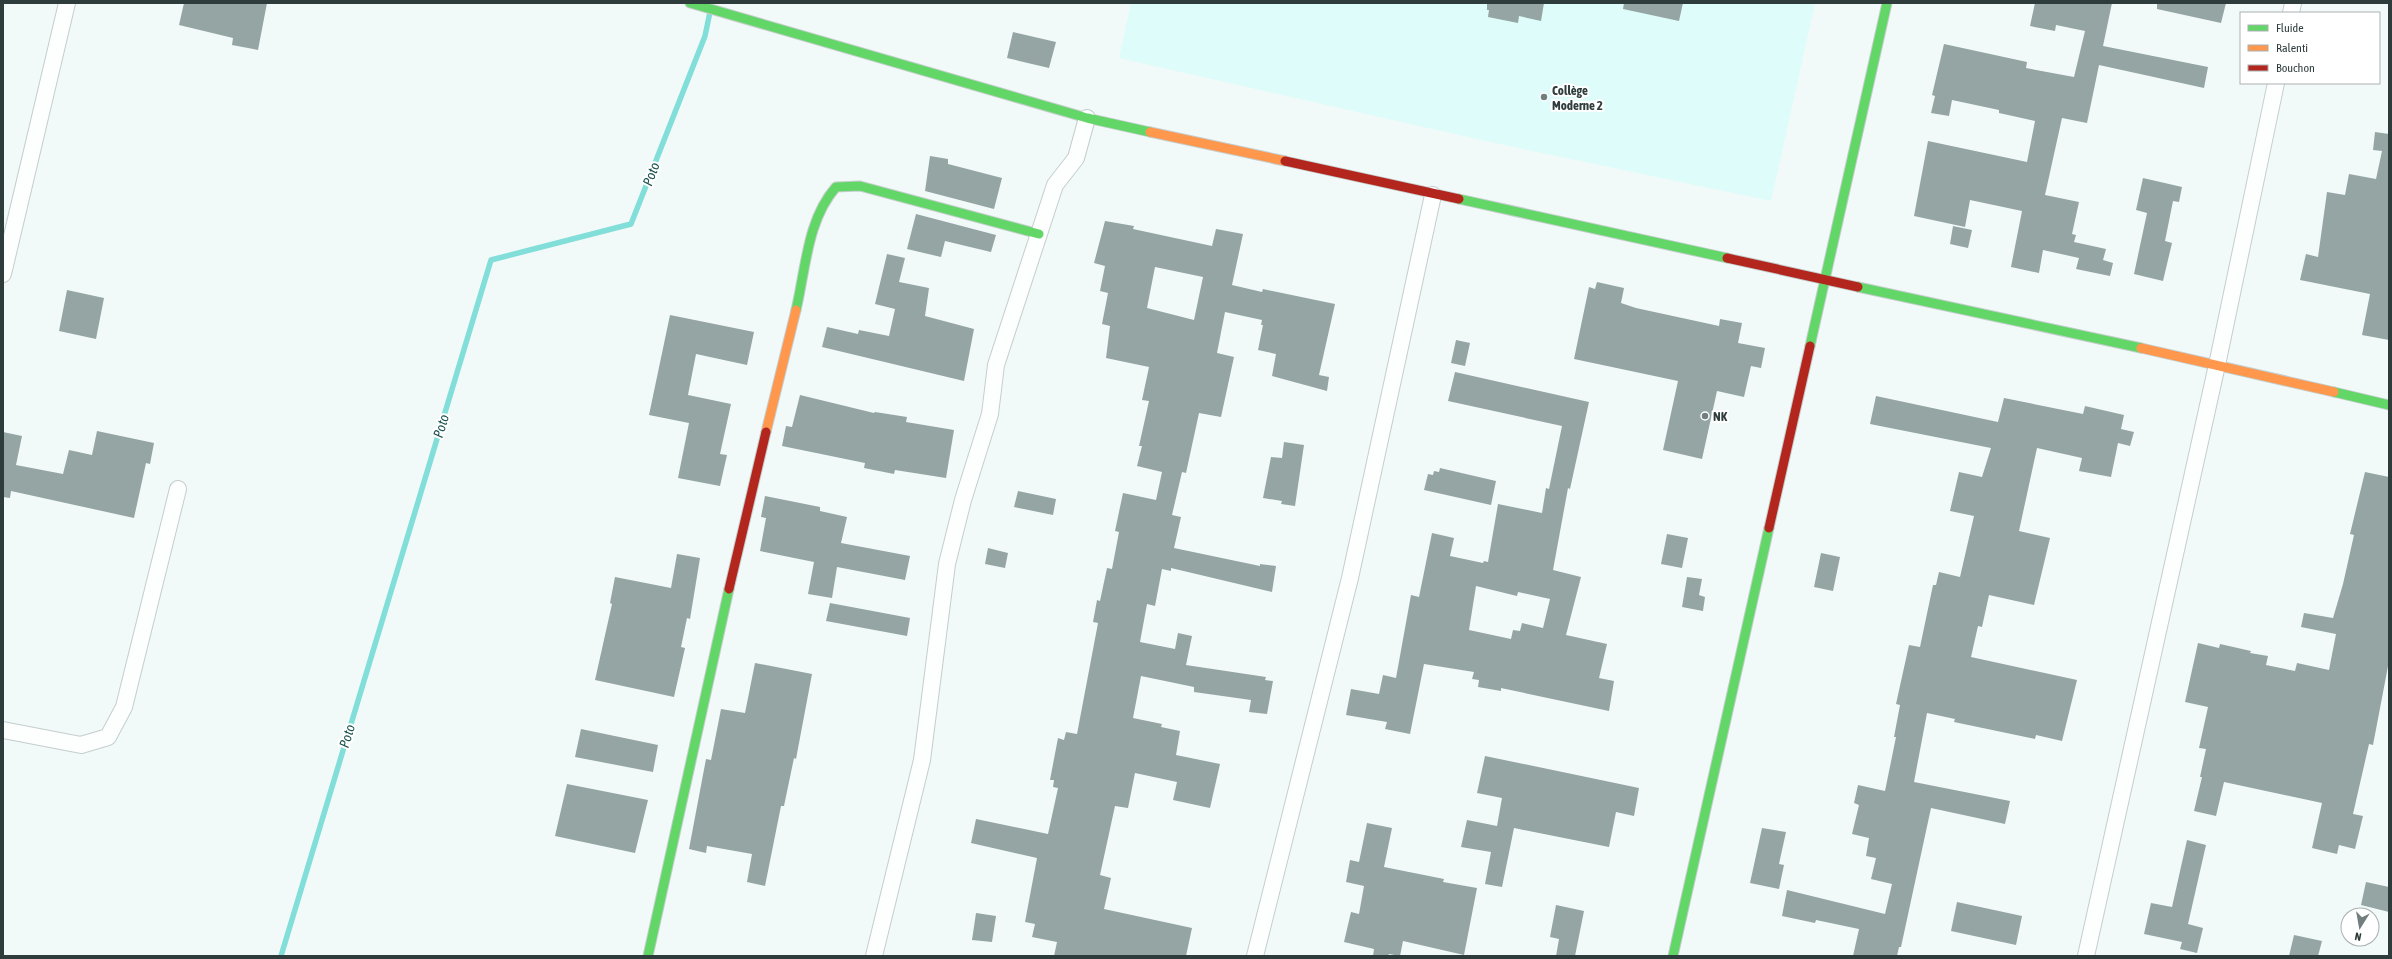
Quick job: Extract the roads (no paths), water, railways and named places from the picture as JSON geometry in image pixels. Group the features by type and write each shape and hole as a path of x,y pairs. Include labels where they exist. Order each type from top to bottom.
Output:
{"street":[{"path":"3,274 67,3"},
{"path":"690,3 1087,118 1433,195 2217,365 2389,405"},
{"path":"1673,956 1887,3"},
{"path":"2086,956 2217,365 2276,84"},
{"path":"874,956 922,760 947,564 963,500 990,414 996,365 1055,185 1076,158 1087,118"},
{"path":"648,956 737,552 796,309 812,234 824,201 836,187 860,186 1039,234"},
{"path":"1255,956 1350,578 1433,195"},
{"path":"3,730 81,745 108,737 124,707 178,489"}],"waterway":[{"name":"Poto","path":"281,956 491,260 631,224 705,36 710,12"}],"place":[{"name":"Collège Moderne 2","path":"1544,97"},
{"name":"NK","path":"1705,416"}]}
